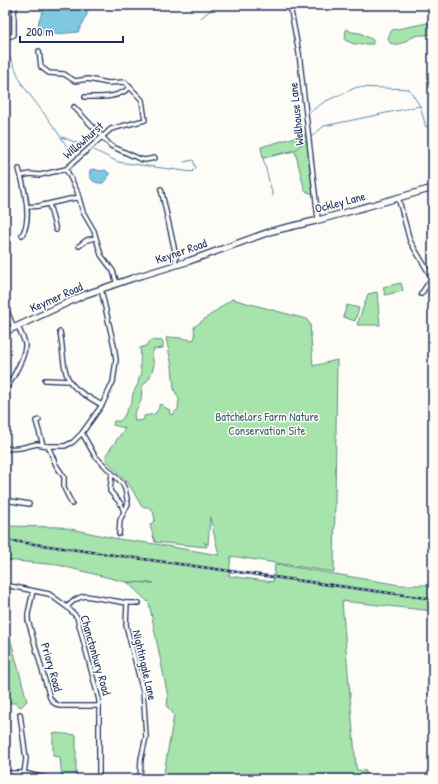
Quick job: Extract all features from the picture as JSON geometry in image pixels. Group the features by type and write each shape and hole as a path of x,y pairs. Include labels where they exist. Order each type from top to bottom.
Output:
{"street":[{"path":"5,38 14,35 14,12 11,6"},
{"name":"Wellhouse Lane","path":"290,6 299,53 318,219"},
{"path":"39,51 42,67 50,73 64,74 75,81 88,79 108,83 118,81 125,82 128,83 130,87 113,96 85,97"},
{"name":"Willowhurst","path":"117,284 113,271 101,255 94,231 83,212 79,196 66,169 115,127 145,120 142,100 130,87"},
{"path":"74,106 111,146 140,160 154,158"},
{"path":"19,169 27,207 25,231 22,235"},
{"path":"21,176 66,169"},
{"path":"162,188 176,256 176,265"},
{"name":"Ockley Lane","path":"252,238 272,231 433,188"},
{"path":"27,207 49,204 79,196"},
{"path":"398,197 410,241 432,278 421,294"},
{"path":"49,204 56,230"},
{"path":"79,246 87,240 95,238"},
{"name":"Keyner Road","path":"117,284 252,238"},
{"path":"176,256 182,263"},
{"name":"Keymer Road","path":"5,332 62,305 117,284"},
{"path":"5,449 37,444 48,446 65,446 73,442 82,433 102,405 113,382 116,360 101,289"},
{"path":"5,306 24,339 25,345 24,353 9,385 5,386"},
{"path":"60,332 66,374 69,381 75,388 102,405"},
{"path":"45,380 69,381"},
{"path":"39,420 36,421 44,445"},
{"path":"82,433 95,456 122,483 125,489 128,504 120,520 118,534"},
{"path":"48,446 56,465 64,477 64,488 72,504"},
{"path":"112,473 110,491 124,512"},
{"path":"121,506 126,496"},
{"path":"5,499 29,504"},
{"name":"Chanctonbury Road","path":"5,586 53,596 77,617 98,692 99,779"},
{"name":"Priory Road","path":"33,591 28,620 50,698 54,703 60,706 99,706"},
{"path":"67,607 74,599 86,596 127,603 139,603"},
{"name":"Nightingale Lane","path":"127,603 126,625 143,692 144,705 146,737 141,758 140,779"},
{"path":"20,714 26,759 24,773"},
{"path":"5,773 24,773 50,779"}],"green space":[{"path":"433,22 432,34 415,36 400,44 390,43 388,38 392,30"},
{"path":"346,29 352,32 360,33 373,40 373,44 354,44 345,40"},
{"path":"306,134 313,194 305,191 295,151 263,158 261,147"},
{"path":"401,283 403,291 385,295 383,287"},
{"path":"377,292 380,325 357,325 368,294"},
{"name":"Batchelors Farm Nature Conservation Site","path":"232,299 306,319 310,324 313,366 337,360 334,572 231,556 229,576 273,582 275,564 400,585 433,585 433,611 342,601 356,767 357,770 366,771 366,779 163,779 174,715 167,707 168,697 149,603 127,582 58,565 5,560 5,526 61,527 118,539 219,555 210,517 208,545 204,542 207,547 155,542 150,525 155,520 153,511 149,507 142,507 129,484 106,460 106,455 125,428 113,425 114,421 120,421 123,418 132,401 133,393 142,374 140,367 140,348 146,346 151,340 163,341 163,348 154,349 152,354 154,365 150,377 142,387 141,401 134,414 135,421 144,420 144,416 155,414 159,408 159,405 162,404 170,410 169,413 172,415 178,409 179,399 174,389 172,366 166,338 175,337 193,340 195,337 194,327"},
{"path":"347,305 359,308 355,321 343,317"},
{"path":"5,619 27,701 21,707 15,703 5,703"},
{"path":"53,733 76,735 76,779 62,778 60,757 53,756"}],"water":[{"path":"46,5 81,5 88,12 78,32 44,35 37,33 39,20"},
{"path":"94,169 100,171 105,170 109,173 109,176 103,183 97,183 92,180 90,170"}],"waterway":[{"path":"201,18 212,9 207,5"},
{"path":"5,51 11,59 24,87 55,128 71,154"},
{"path":"310,112 324,102 357,87 409,89 420,106 426,127 433,124"},
{"path":"311,137 324,126 420,106"},
{"path":"62,137 87,147"},
{"path":"273,196 263,158 295,150 307,140"},
{"path":"94,150 118,162 192,172 196,168 193,160 184,162"}],"railway":[{"path":"5,540 433,599"}]}
